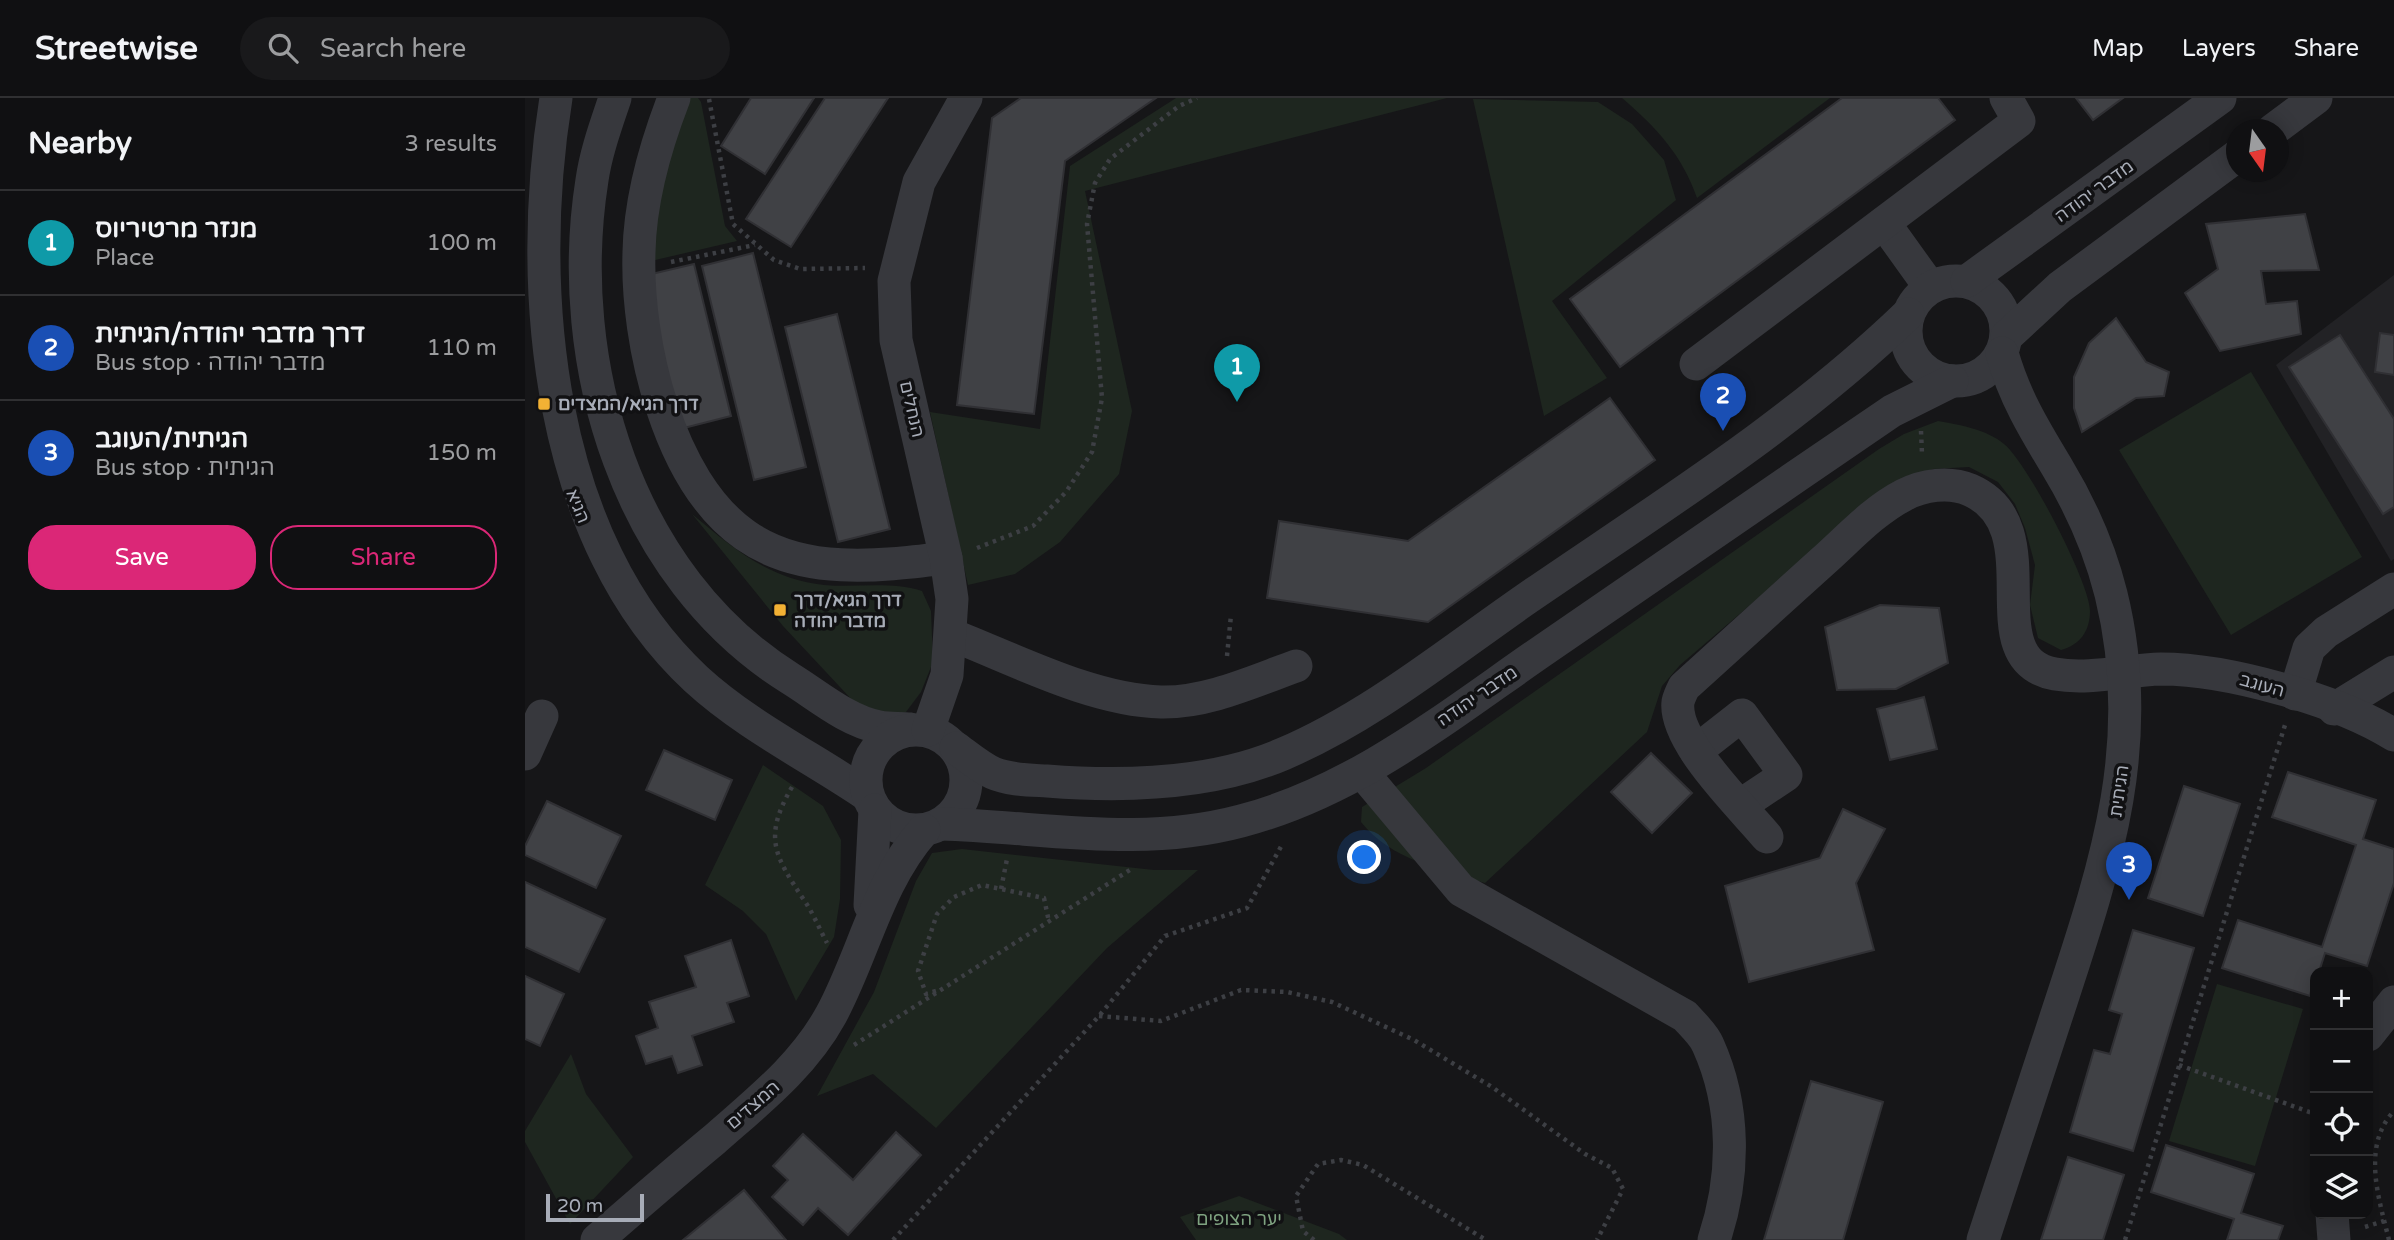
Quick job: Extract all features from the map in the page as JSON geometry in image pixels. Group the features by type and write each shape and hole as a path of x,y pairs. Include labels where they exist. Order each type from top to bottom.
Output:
{"street":[{"name":"הגיא","path":"556,98 536,172 531,287 534,351 548,423 563,472 586,527 616,579 669,650 727,705 810,756 871,802"},
{"path":"615,98 592,180 587,286 590,333 602,409 636,502 663,550 689,587 735,638 760,660 853,717 878,727 919,730 944,737 993,773 1020,779 1091,784 1165,781 1227,771 1280,755 1363,711 1787,420 1860,361 1908,314 1917,299 1930,287 1950,281 1967,281 1983,288 1997,300 2006,319 2004,344"},
{"path":"674,98 658,139 646,192 639,269 644,327 670,433 694,478 720,515 747,537 792,556 832,565 885,565 946,558"},
{"name":"הנחלים","path":"919,730 947,675 952,635 952,599 946,558 896,340 894,281 919,182 966,98"},
{"path":"1696,364 2019,121 2006,98"},
{"name":"מדבר יהודה","path":"1967,281 2220,98"},
{"path":"2288,119 2316,98"},
{"path":"1908,314 1906,335 1910,353 1920,366 1935,377 1959,380 1977,377 1991,368 2004,344 2060,287 2226,164"},
{"path":"1884,223 1930,287"},
{"name":"הגיתית","path":"1983,1240 2091,909 2113,834 2123,772 2123,671 2111,593 2095,548 2058,468 2030,425 2011,384 2004,344"},
{"name":"מדבר יהודה","path":"932,827 1090,836 1171,832 1239,821 1308,799 1362,772 1919,395 1959,380"},
{"name":"הגיתית","path":"1959,380 2030,425"},
{"path":"1767,837 1696,751 1680,720 1678,701 1684,687 1884,507 1924,486"},
{"name":"העוגב","path":"1924,486 1964,488 1983,496 2000,513 2011,534 2016,637 2025,655 2038,669 2057,675 2123,671 2201,671 2235,677 2295,694 2394,735"},
{"path":"2295,694 2309,648 2326,632 2394,589"},
{"path":"952,635 1104,694 1163,702 1222,692 1296,666"},
{"path":"2334,709 2394,672"},
{"path":"1696,751 1742,715 1786,775 1741,805"},
{"path":"525,754 543,716"},
{"path":"919,730 883,740 867,765 871,802 897,827 932,827 954,813 965,789 964,764 956,748"},
{"path":"1362,772 1461,890 1685,1016 1708,1043 1723,1087 1729,1129 1729,1178 1714,1240"},
{"name":"המצדים","path":"865,935 874,874 871,802"},
{"name":"המצדים","path":"597,1240 780,1082 807,1051 831,1015 905,850 932,827"},
{"path":"2372,1030 2394,1002"},
{"path":"2332,1219 2334,1240"}],"path":[{"path":"709,98 733,224 756,245 773,260 800,270 897,267"},
{"path":"946,558 1033,526 1066,492 1092,452 1102,398 1087,224 1095,183 1110,159 1179,106 1197,98"},
{"path":"639,269 756,245"},
{"path":"1919,395 1924,486"},
{"path":"2125,1240 2295,694"},
{"path":"810,756 777,813 775,844 785,875 805,901 847,980"},
{"path":"893,1240 1099,1016 1164,936 1247,908 1308,799"},
{"path":"851,1047 1139,864"},
{"path":"943,988 926,994 918,971 937,914 954,897 982,885 1044,898 1049,922"},
{"path":"1099,1016 1161,1021 1241,990 1287,992 1332,1002 1414,1040 1470,1073 1585,1154 1612,1168 1623,1189 1597,1240"},
{"path":"2179,1065 2310,1112"},
{"path":"2389,1240 2374,1175 2381,1124 2394,1111"},
{"path":"1314,1240 1303,1231 1296,1196 1318,1164 1341,1160 1363,1165 1486,1240"}],"shaded area":[{"path":"2394,275 2394,559 2391,561 2276,365"}],"green space":[{"path":"688,98 698,98 701,102 725,226 737,241 651,261 660,189"},
{"path":"1176,98 1447,98 1085,191 1132,411 1119,474 1060,542 1015,574 968,585 930,412 1040,429 1070,166"},
{"path":"1622,98 1830,98 1697,198 1684,168 1667,143"},
{"path":"1473,99 1598,102 1632,124 1664,160 1676,200 1552,301 1607,378 1544,416"},
{"path":"2251,372 2362,557 2231,635 2119,450"},
{"path":"1938,421 1973,428 2004,444 2041,497 2069,551 2087,597 2090,611 2088,625 2083,636 2074,645 2061,650 2038,638 2030,605 2035,565 2015,504 1998,482 1969,467 1933,469 1893,483 1680,665 1662,686 1647,732 1485,883 1417,862 1387,846 1361,822 1362,807 1426,768 1879,449 1904,434"},
{"path":"692,514 752,560 786,576 824,585 886,585 922,591 931,611 933,662 921,692 906,712 892,716 854,702 783,626"},
{"path":"763,765 823,806 841,840 840,899 834,937 796,1001 766,934 743,911 705,885"},
{"path":"962,849 1154,870 1198,870 1107,948 936,1128 873,1074 817,1096 874,992 916,881 932,853"},
{"path":"2217,984 2303,1009 2255,1166 2169,1141"},
{"path":"571,1054 586,1094 633,1157 570,1224 525,1142 525,1131"},
{"name":"יער הצופים","path":"1239,1196 1339,1234 1347,1240 1196,1240 1180,1217"}],"building":[{"path":"751,98 814,98 765,174 721,146"},
{"path":"825,98 888,98 791,247 746,219"},
{"path":"1021,98 1156,98 1065,161 1034,414 957,405 992,118"},
{"path":"1842,98 1938,98 1955,120 1620,367 1570,299"},
{"path":"2076,98 2123,98 2093,120"},
{"path":"2305,214 2319,270 2261,271 2266,304 2297,301 2301,334 2220,351 2185,293 2218,269 2206,224"},
{"path":"753,253 806,467 754,480 702,266"},
{"path":"694,264 731,416 680,429 643,276"},
{"path":"837,314 890,529 838,542 785,327"},
{"path":"2116,318 2146,362 2169,372 2164,396 2136,398 2082,432 2074,408 2074,377 2089,343"},
{"path":"2380,333 2394,335 2394,375 2375,372"},
{"path":"2340,335 2394,419 2394,507 2383,514 2289,367"},
{"path":"1610,398 1655,460 1428,622 1267,598 1279,521 1408,541"},
{"path":"1880,605 1939,608 1948,663 1896,689 1837,690 1825,627"},
{"path":"1924,697 1937,749 1890,760 1877,709"},
{"path":"664,750 732,780 715,820 646,790"},
{"path":"1651,753 1692,793 1652,833 1611,792"},
{"path":"2288,772 2376,800 2363,839 2394,849 2394,883 2367,966 2325,953 2321,967 2310,967 2310,996 2222,968 2238,920 2322,947 2356,845 2272,817"},
{"path":"2184,786 2240,804 2203,916 2148,898"},
{"path":"547,801 621,836 596,888 525,855 525,846"},
{"path":"1843,809 1885,829 1856,883 1874,950 1749,982 1725,886 1820,858"},
{"path":"525,882 605,919 579,972 525,947"},
{"path":"2133,930 2194,948 2133,1151 2070,1132 2094,1050 2110,1054 2122,1014 2109,1010"},
{"path":"731,940 749,996 727,1003 734,1022 692,1036 702,1065 678,1073 672,1056 646,1064 636,1036 658,1028 649,1002 696,987 685,956"},
{"path":"525,976 564,994 540,1046 525,1039"},
{"path":"1811,1081 1883,1102 1843,1240 1764,1240"},
{"path":"896,1132 921,1155 848,1235 818,1208 803,1225 772,1197 788,1180 773,1166 803,1134 853,1180"},
{"path":"2166,1145 2254,1174 2241,1213 2283,1226 2278,1240 2227,1240 2234,1219 2151,1192"},
{"path":"2068,1157 2124,1175 2103,1240 2041,1240"},
{"path":"744,1190 786,1240 683,1240"}],"place":[{"name":"מנזר מרטיריוס","path":"1237,402"},
{"name":"דרך הגיא/המצדים","path":"544,404"},
{"name":"דרך מדבר יהודה/הגיתית","path":"1723,431"},
{"name":"דרך הגיא/דרך מדבר יהודה","path":"780,610"},
{"name":"הגיתית/העוגב","path":"2129,900"}]}
